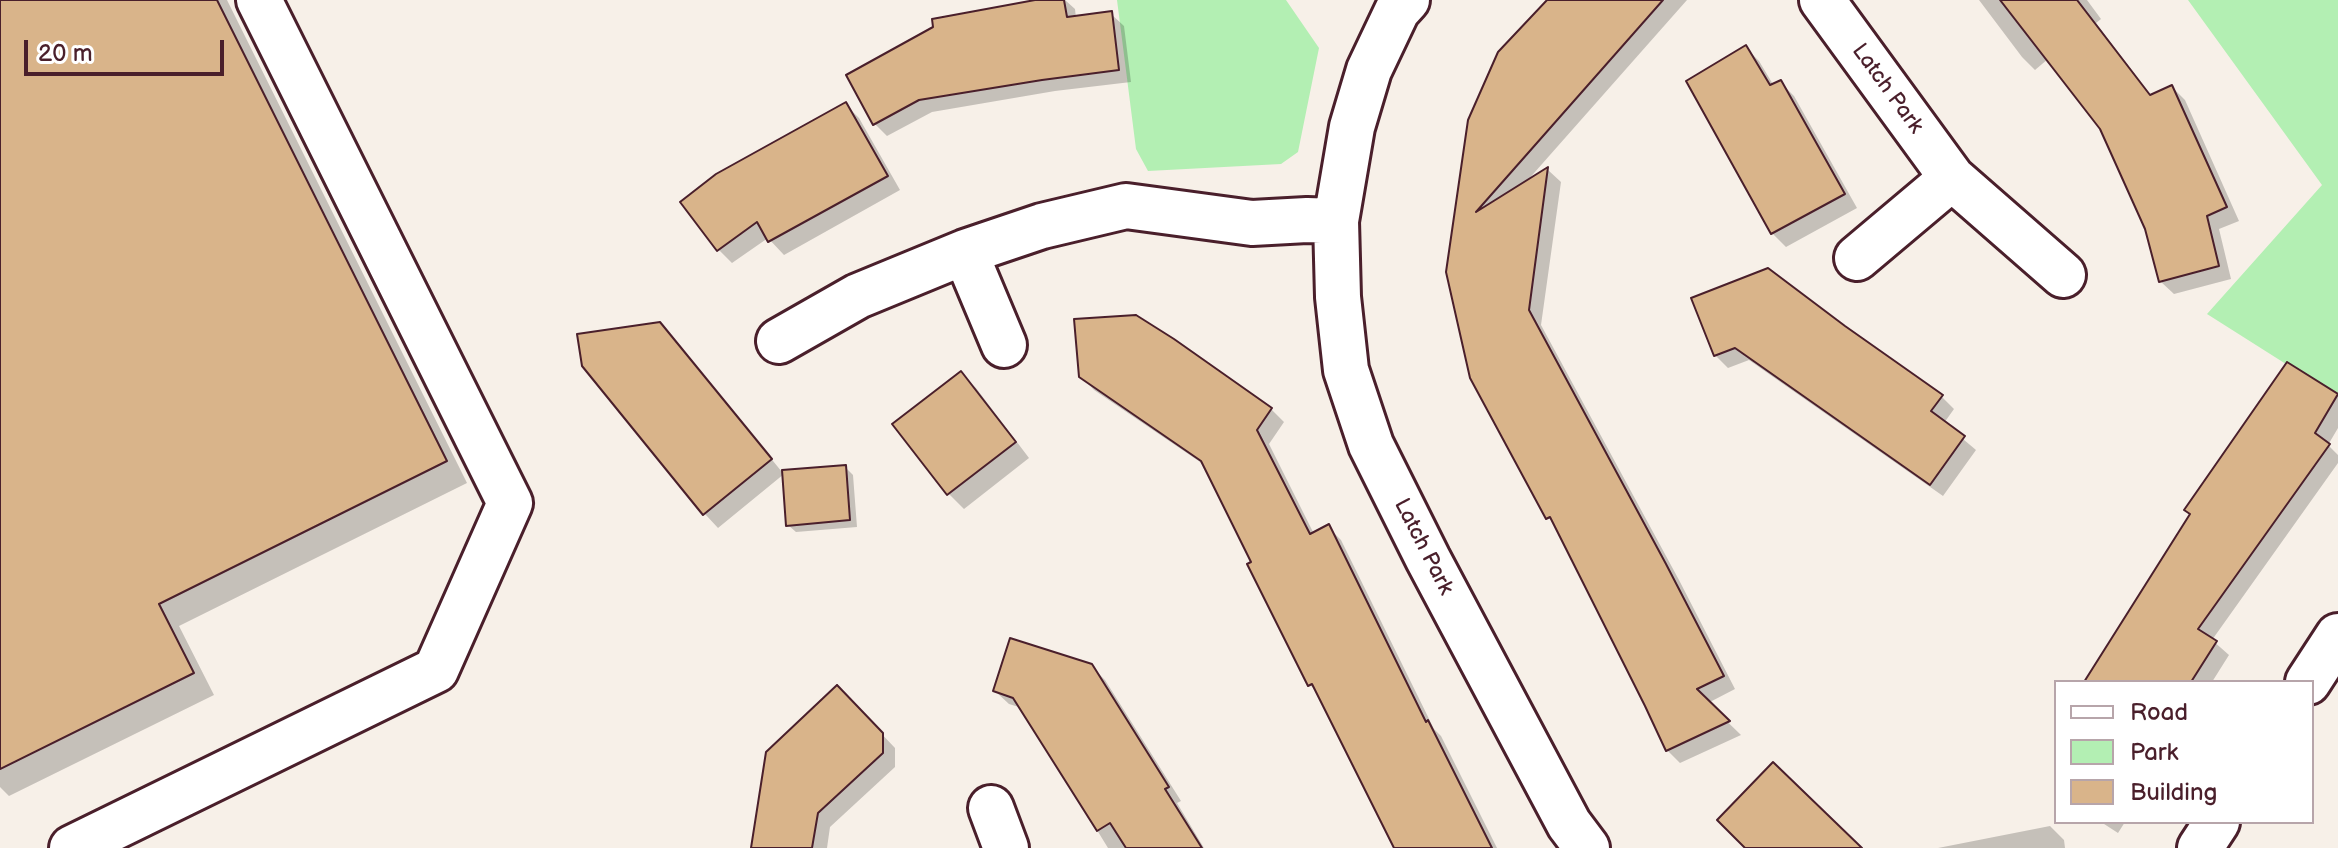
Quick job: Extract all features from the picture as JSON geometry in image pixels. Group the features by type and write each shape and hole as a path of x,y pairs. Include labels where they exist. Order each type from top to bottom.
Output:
{"street":[{"path":"72,848 436,670 510,503 259,0"},
{"name":"Latch Park","path":"1407,0 1397,11 1369,70 1352,127 1336,221 1338,297 1346,370 1371,445 1428,559 1569,824 1587,848"},
{"name":"Latch Park","path":"1822,0 1952,178 2063,275"},
{"path":"1857,258 1952,178"},
{"path":"779,341 858,296 965,252 1042,226 1126,206 1252,223 1336,221"},
{"path":"965,252 1004,345"},
{"path":"2309,680 2338,636"},
{"path":"991,808 1006,848"},
{"path":"2200,848 2216,824"}],"green space":[{"path":"1117,0 1286,0 1319,48 1298,152 1281,164 1148,171 1136,149"},
{"path":"2188,0 2338,0 2338,397 2207,314 2322,185"}],"building":[{"path":"0,0 217,0 447,461 159,604 194,673 0,769"},
{"path":"1035,0 1064,0 1067,17 1112,11 1119,70 919,100 873,125 846,75 933,27 932,19"},
{"path":"1547,0 1663,0 1476,212 1548,167 1529,310 1724,676 1697,689 1730,721 1666,751 1550,517 1546,519 1470,378 1446,272 1468,120 1498,52"},
{"path":"2000,0 2077,0 2150,95 2172,85 2227,207 2207,216 2219,266 2159,282 2145,229 2100,129"},
{"path":"1746,45 1770,85 1781,80 1845,194 1771,234 1686,81"},
{"path":"846,102 888,176 768,242 757,222 717,251 680,202 716,174"},
{"path":"1768,268 1943,395 1931,411 1965,436 1930,485 1735,348 1714,356 1691,298"},
{"path":"1136,315 1272,408 1257,430 1310,534 1329,524 1492,848 1394,848 1312,684 1308,686 1247,564 1251,562 1201,461 1079,377 1074,319"},
{"path":"660,322 772,459 703,515 582,366 577,334"},
{"path":"2287,362 2338,394 2315,433 2330,444 2198,629 2217,641 2192,680 2085,680 2190,514 2184,510"},
{"path":"961,371 1016,442 947,495 892,424"},
{"path":"846,465 850,520 786,526 782,470"},
{"path":"1010,638 1092,664 1169,787 1165,789 1202,848 1126,848 1110,823 1097,831 1013,698 993,691"},
{"path":"837,685 883,733 883,753 818,813 812,848 751,848 766,752"},
{"path":"1773,762 1862,848 1745,848 1717,820"}]}
